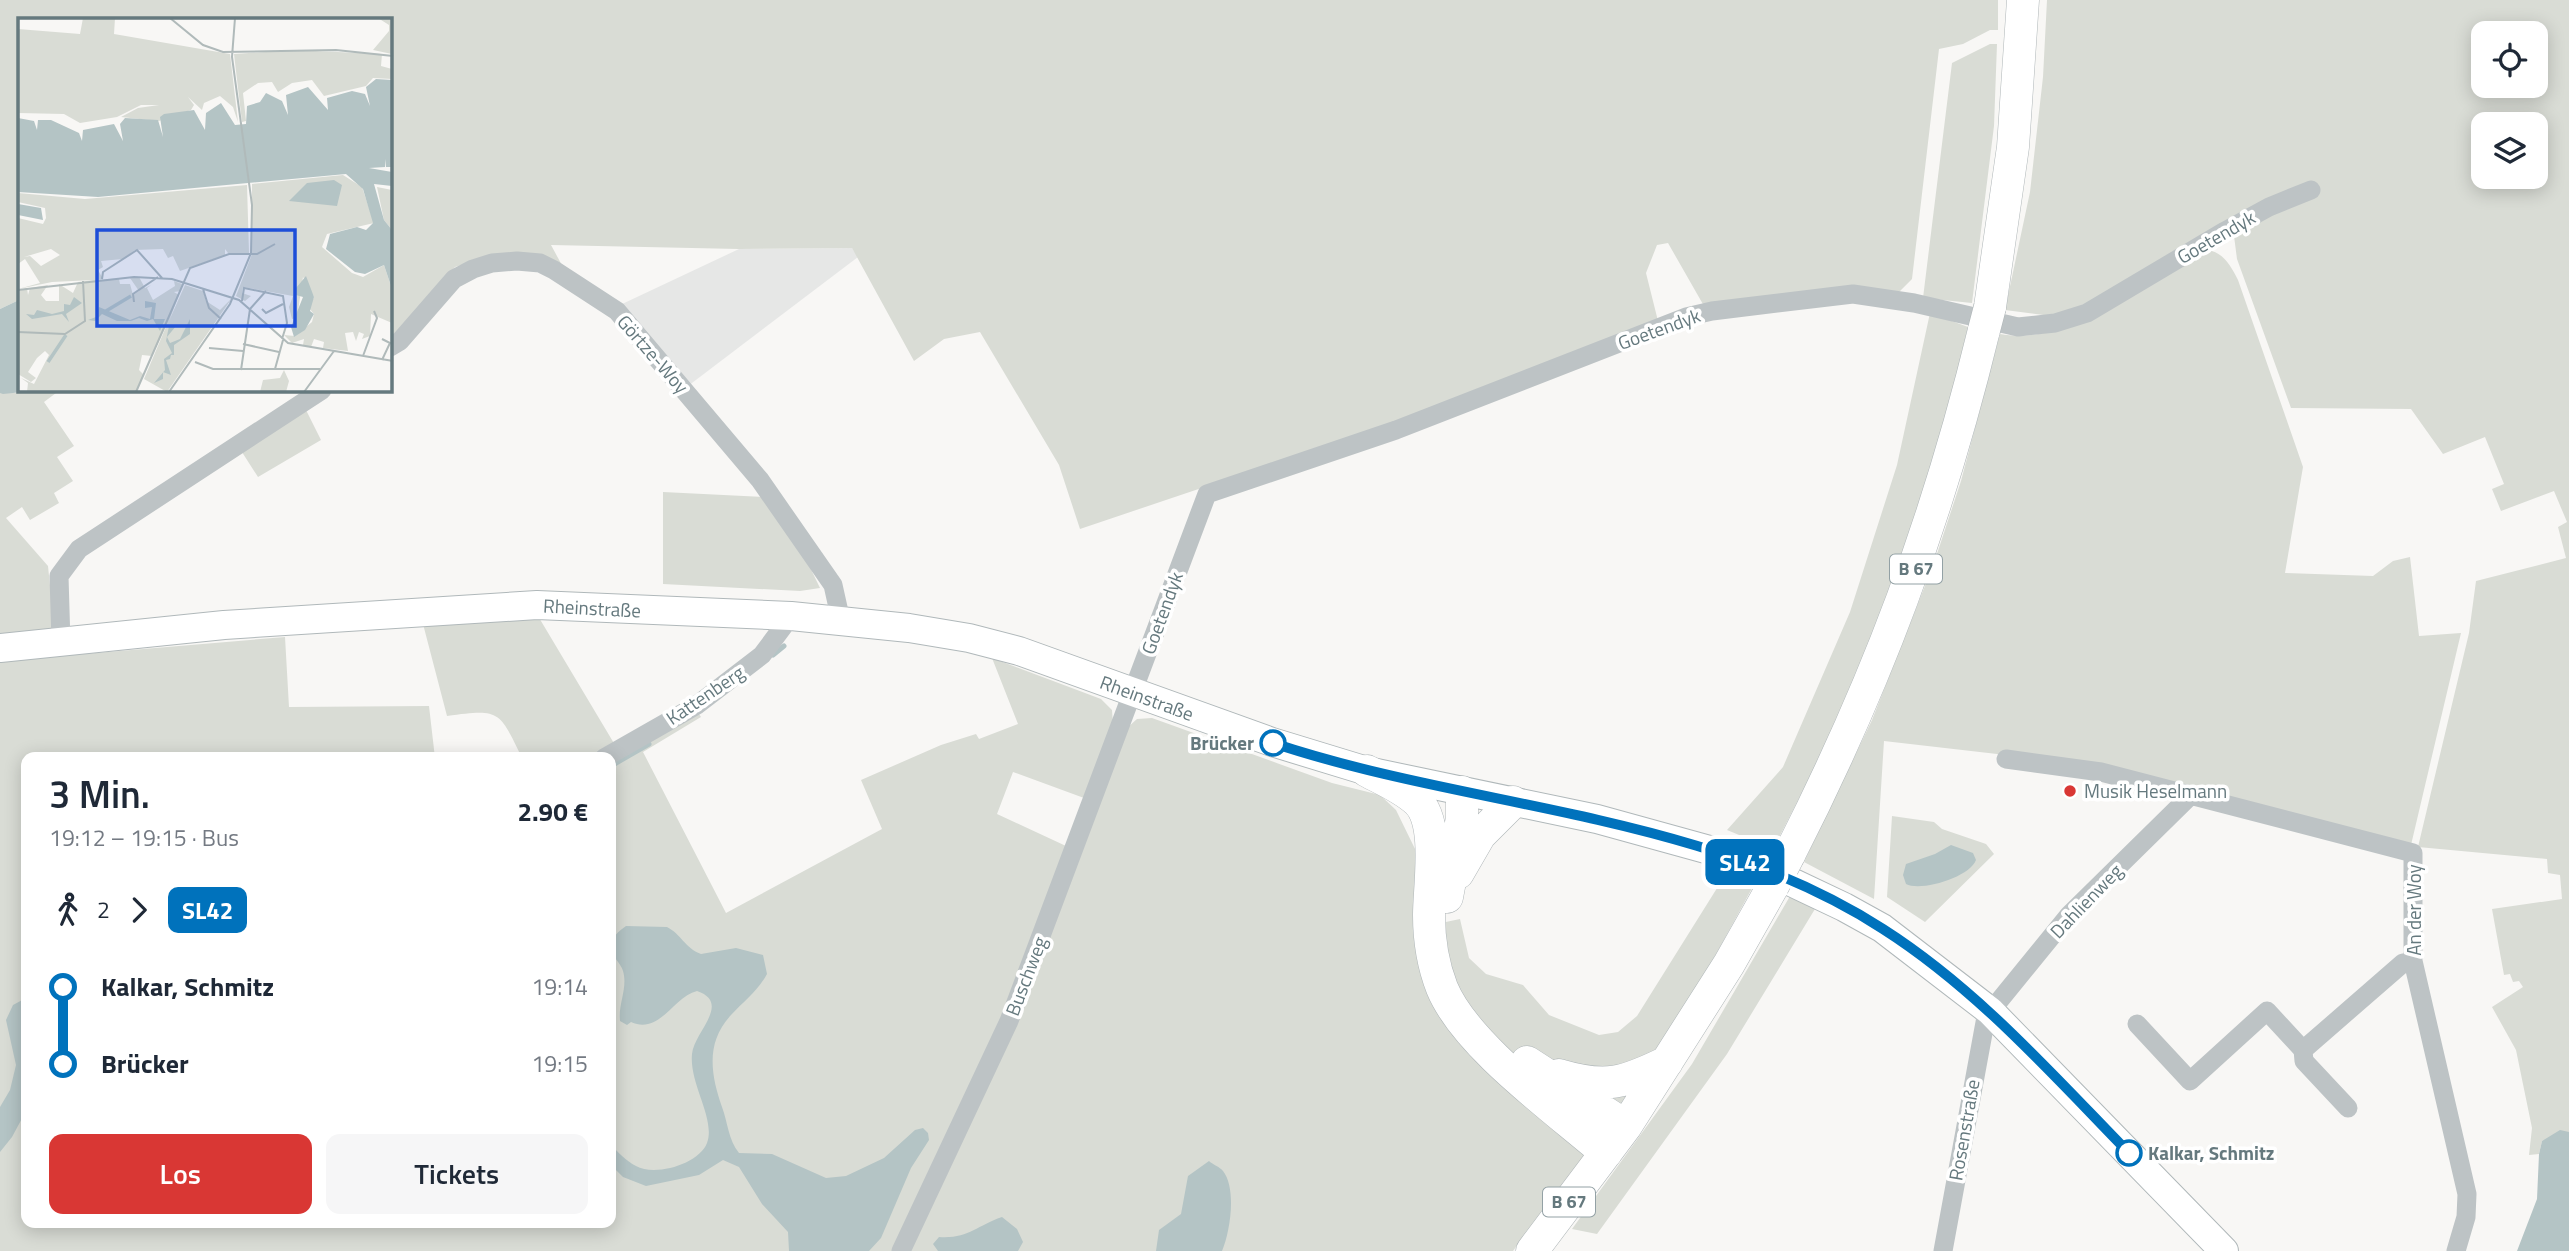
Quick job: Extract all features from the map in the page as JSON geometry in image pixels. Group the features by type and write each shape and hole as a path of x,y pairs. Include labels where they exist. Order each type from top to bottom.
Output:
{"main road":[{"name":"B 67","path":"1532,1251 1626,1126 1729,964 1773,886 1862,705 1908,592 1950,464 1987,318 2003,229 2021,53 2023,0"},
{"name":"Rheinstraße","path":"0,648 223,625 537,604 791,616 969,638 1019,651 1287,748 1367,771 1597,819 1713,850 1766,870 1882,928 1990,1011 2224,1251"},
{"path":"1367,771 1419,802 1429,828 1448,976 1463,1005 1485,1032 1626,1126"},
{"path":"1439,894 1449,814 1462,792"},
{"path":"1513,802 1480,835 1459,871 1439,894 1429,914 1433,957 1443,988 1457,1014 1489,1050 1606,1153"},
{"path":"1537,1069 1588,1084 1612,1084 1630,1080 1667,1062"}],"street":[{"name":"Goetendyk","path":"1132,693 1207,494 1395,430 1686,317 1712,311 1853,294 1913,303 2018,327 2071,320 2258,213 2311,190"},
{"name":"Görtze-Woy","path":"392,346 400,341 454,279 473,269 492,263 517,261 540,263 554,270 617,311 760,480 833,585 841,621"},
{"path":"61,643 59,576 79,549 319,392"},
{"name":"Kattenberg","path":"615,752 697,705 762,655 791,616"},
{"name":"Buschweg","path":"901,1251 1009,1021 1132,693"},
{"name":"An der Woy","path":"2007,759 2101,772 2413,853 2413,961 2467,1194 2466,1217 2456,1251"},
{"name":"Dahlienweg","path":"1990,1011 2069,915 2190,796"},
{"path":"2302,1049 2403,963 2413,961"},
{"name":"Rosenstraße","path":"1943,1251 1983,1027 1990,1011"},
{"path":"2137,1024 2190,1082 2267,1011 2302,1049 2304,1061 2348,1108"}],"shaded area":[{"path":"0,0 1998,0 1998,30 1990,30 1963,44 1939,49 1912,279 1897,294 1704,306 1668,243 1657,245 1646,273 1658,321 1394,423 1080,529 1059,465 980,332 944,339 914,361 852,248 739,249 551,245 564,269 489,256 455,267 392,338 392,18 18,18 18,300 0,309"},
{"path":"2047,0 2569,0 2569,1132 2542,1141 2539,1154 2529,1155 2532,1128 2516,1050 2492,1007 2523,987 2519,981 2513,982 2510,974 2504,975 2492,909 2562,899 2560,875 2548,873 2547,859 2418,847 2469,633 2476,581 2566,558 2558,527 2567,522 2554,491 2501,511 2492,489 2504,484 2485,437 2443,454 2411,409 2291,408 2237,259 2234,236 2087,308 2051,316 2005,310 2030,192 2043,77"},
{"path":"1990,44 1997,44 1994,126 1972,303 1923,298 1952,63"},
{"path":"852,248 858,257 688,386 620,305 739,249"},
{"path":"2208,250 2223,257 2238,280 2303,467 2285,573 2373,576 2393,561 2410,557 2419,636 2461,633 2411,845 2101,766 1884,741 1874,899 1804,862 1872,720 1934,563 1961,481 2000,334 2026,335 2053,331 2081,322 2135,295"},
{"path":"18,300 18,392 23,392 0,393 0,309"},
{"path":"1930,313 1968,327 1933,473 1881,620 1819,759 1773,849 1727,830 1783,767 1850,612 1897,465"},
{"path":"57,392 44,402 74,446 57,457 73,481 54,493 59,503 30,520 22,507 6,518 48,566 53,615 70,635 0,641 0,393"},
{"path":"305,408 321,440 258,477 240,449"},
{"path":"663,492 764,497 804,555 820,588 800,591 663,584"},
{"path":"538,616 615,745 604,752 519,752 508,730 496,716 478,713 447,716 423,624"},
{"path":"285,637 289,707 429,706 434,752 21,752 21,1228 616,1228 616,759 697,711 701,717 643,752 726,913 882,829 861,780 941,745 976,734 979,739 1018,724 992,658 1101,699 1112,710 1113,724 1084,798 1013,772 997,814 1066,846 1001,1019 892,1251 0,1251 0,654 72,655"},
{"path":"1152,718 1332,783 1380,795 1396,810 1416,851 1422,927 1460,919 1469,958 1486,974 1523,985 1549,1015 1599,1035 1618,1032 1637,1016 1729,869 1756,881 1686,1009 1619,1108 1513,1251 908,1251 1127,728 1137,719"},
{"path":"1892,816 1934,822 1942,829 1986,844 1994,854 1925,922 1887,897"},
{"path":"1951,845 1973,853 1976,860 1972,866 1955,877 1933,884 1906,884 1903,875 1906,864"},
{"path":"1793,891 1818,904 1727,1054 1597,1234 1572,1229 1692,1064"},
{"path":"626,926 667,927 701,954 736,948 763,955 767,974 723,1026 714,1048 715,1083 730,1137 739,1153 772,1154 826,1178 846,1176 884,1158 915,1130 923,1128 928,1133 929,1140 911,1168 881,1238 869,1251 789,1251 788,1232 762,1204 739,1167 723,1160 699,1175 646,1186 623,1177 616,1170 616,1150 636,1166 654,1170 686,1162 695,1157 707,1143 708,1123 694,1077 692,1054 711,1010 707,996 697,991 650,1023 641,1025 631,1022 627,1025 620,1021 624,977 616,958 618,932"},
{"path":"21,1001 21,1120 0,1152 0,1107 10,1090 16,1065 6,1020 13,1005"},
{"path":"2560,1130 2569,1132 2569,1251 2517,1251 2537,1199 2542,1141"},
{"path":"1209,1161 1223,1171 1230,1188 1230,1222 1222,1251 1156,1251 1159,1230 1181,1214 1188,1176"},
{"path":"1002,1217 1017,1229 1023,1242 1018,1251 938,1251 933,1244 939,1237 965,1234"}],"waterway":[{"path":"773,655 784,646"},
{"path":"616,763 649,744"}],"bus line":[{"name":"SL42","path":"1273,743 1420,784 1597,819 1713,850 1766,870 1844,907 1882,928 1990,1011 2129,1153"}],"place":[{"name":"Brücker","path":"1273,743"},
{"name":"Musik Heselmann","path":"2070,791"},
{"name":"Kalkar, Schmitz","path":"2129,1153"}]}
